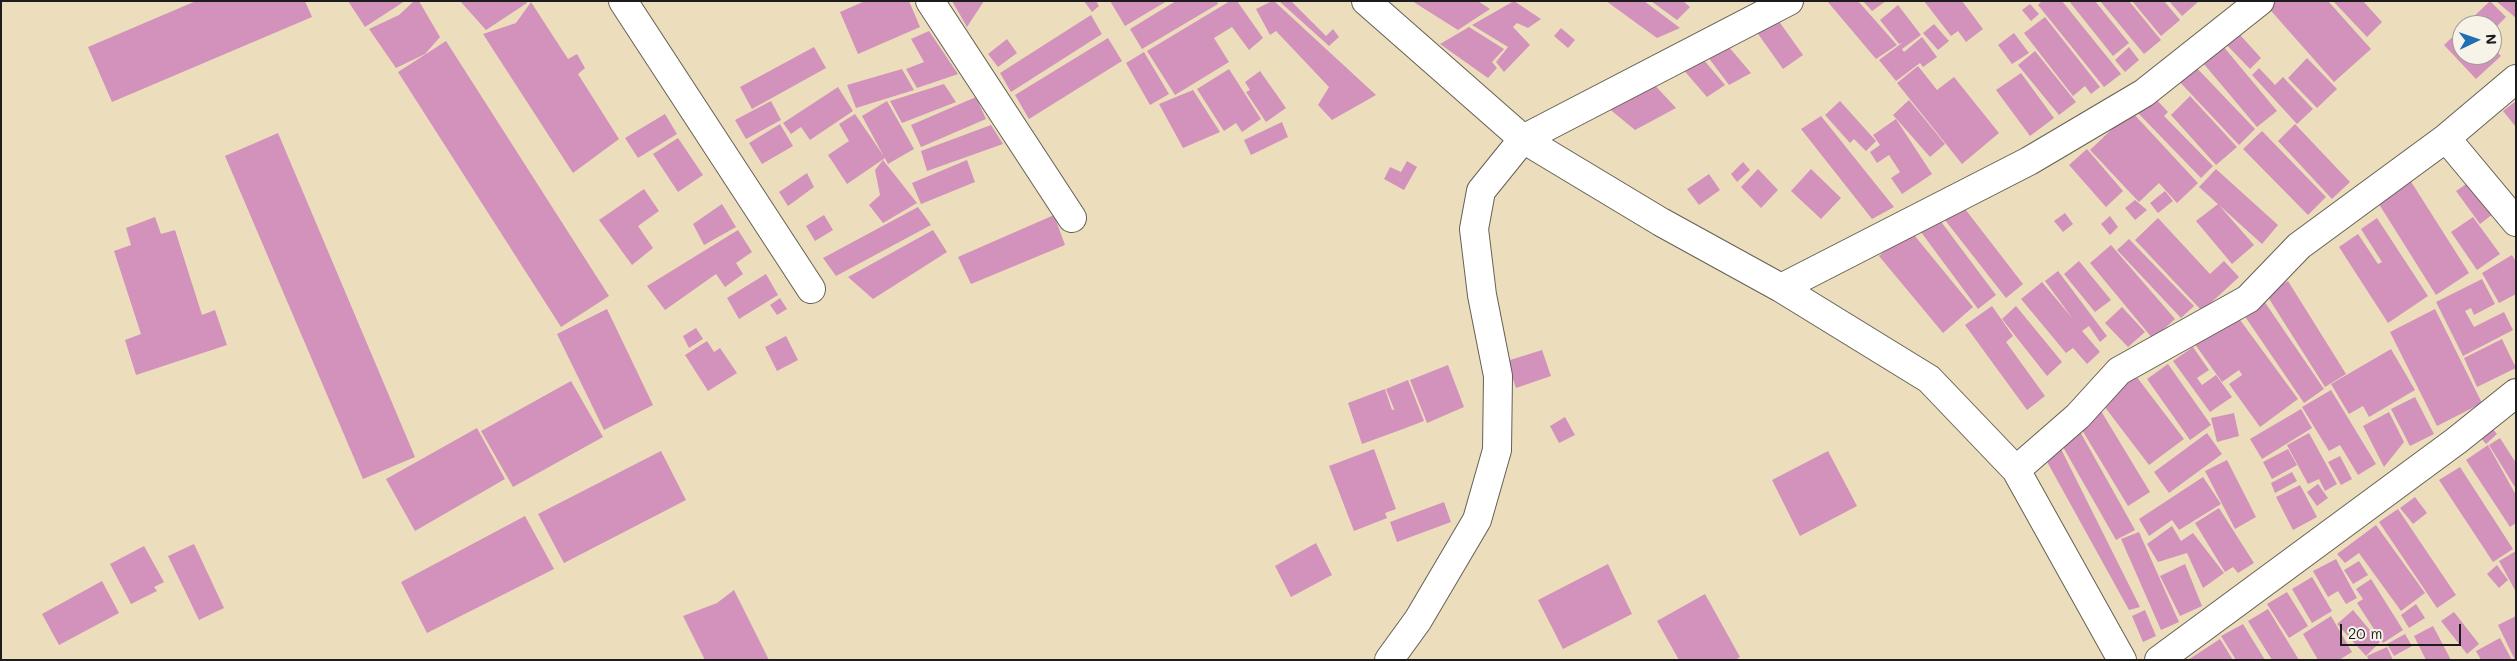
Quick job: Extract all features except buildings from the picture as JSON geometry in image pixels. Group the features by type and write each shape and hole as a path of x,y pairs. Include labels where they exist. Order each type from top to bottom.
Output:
{"street":[{"path":"623,1 812,289"},
{"path":"930,1 1072,218"},
{"path":"1366,1 1523,139 1661,222 1781,288 1930,379 2016,470 2122,660"},
{"path":"1389,660 1418,620 1477,520 1497,450 1498,376 1482,295 1474,229 1481,191 1523,139 1790,1"},
{"path":"1781,288 2029,161 2144,93 2260,1"},
{"path":"2016,470 2078,416 2119,372 2248,299 2299,246 2446,138 2516,79"},
{"path":"2446,138 2516,222"},
{"path":"2159,660 2456,440 2516,393"}]}
